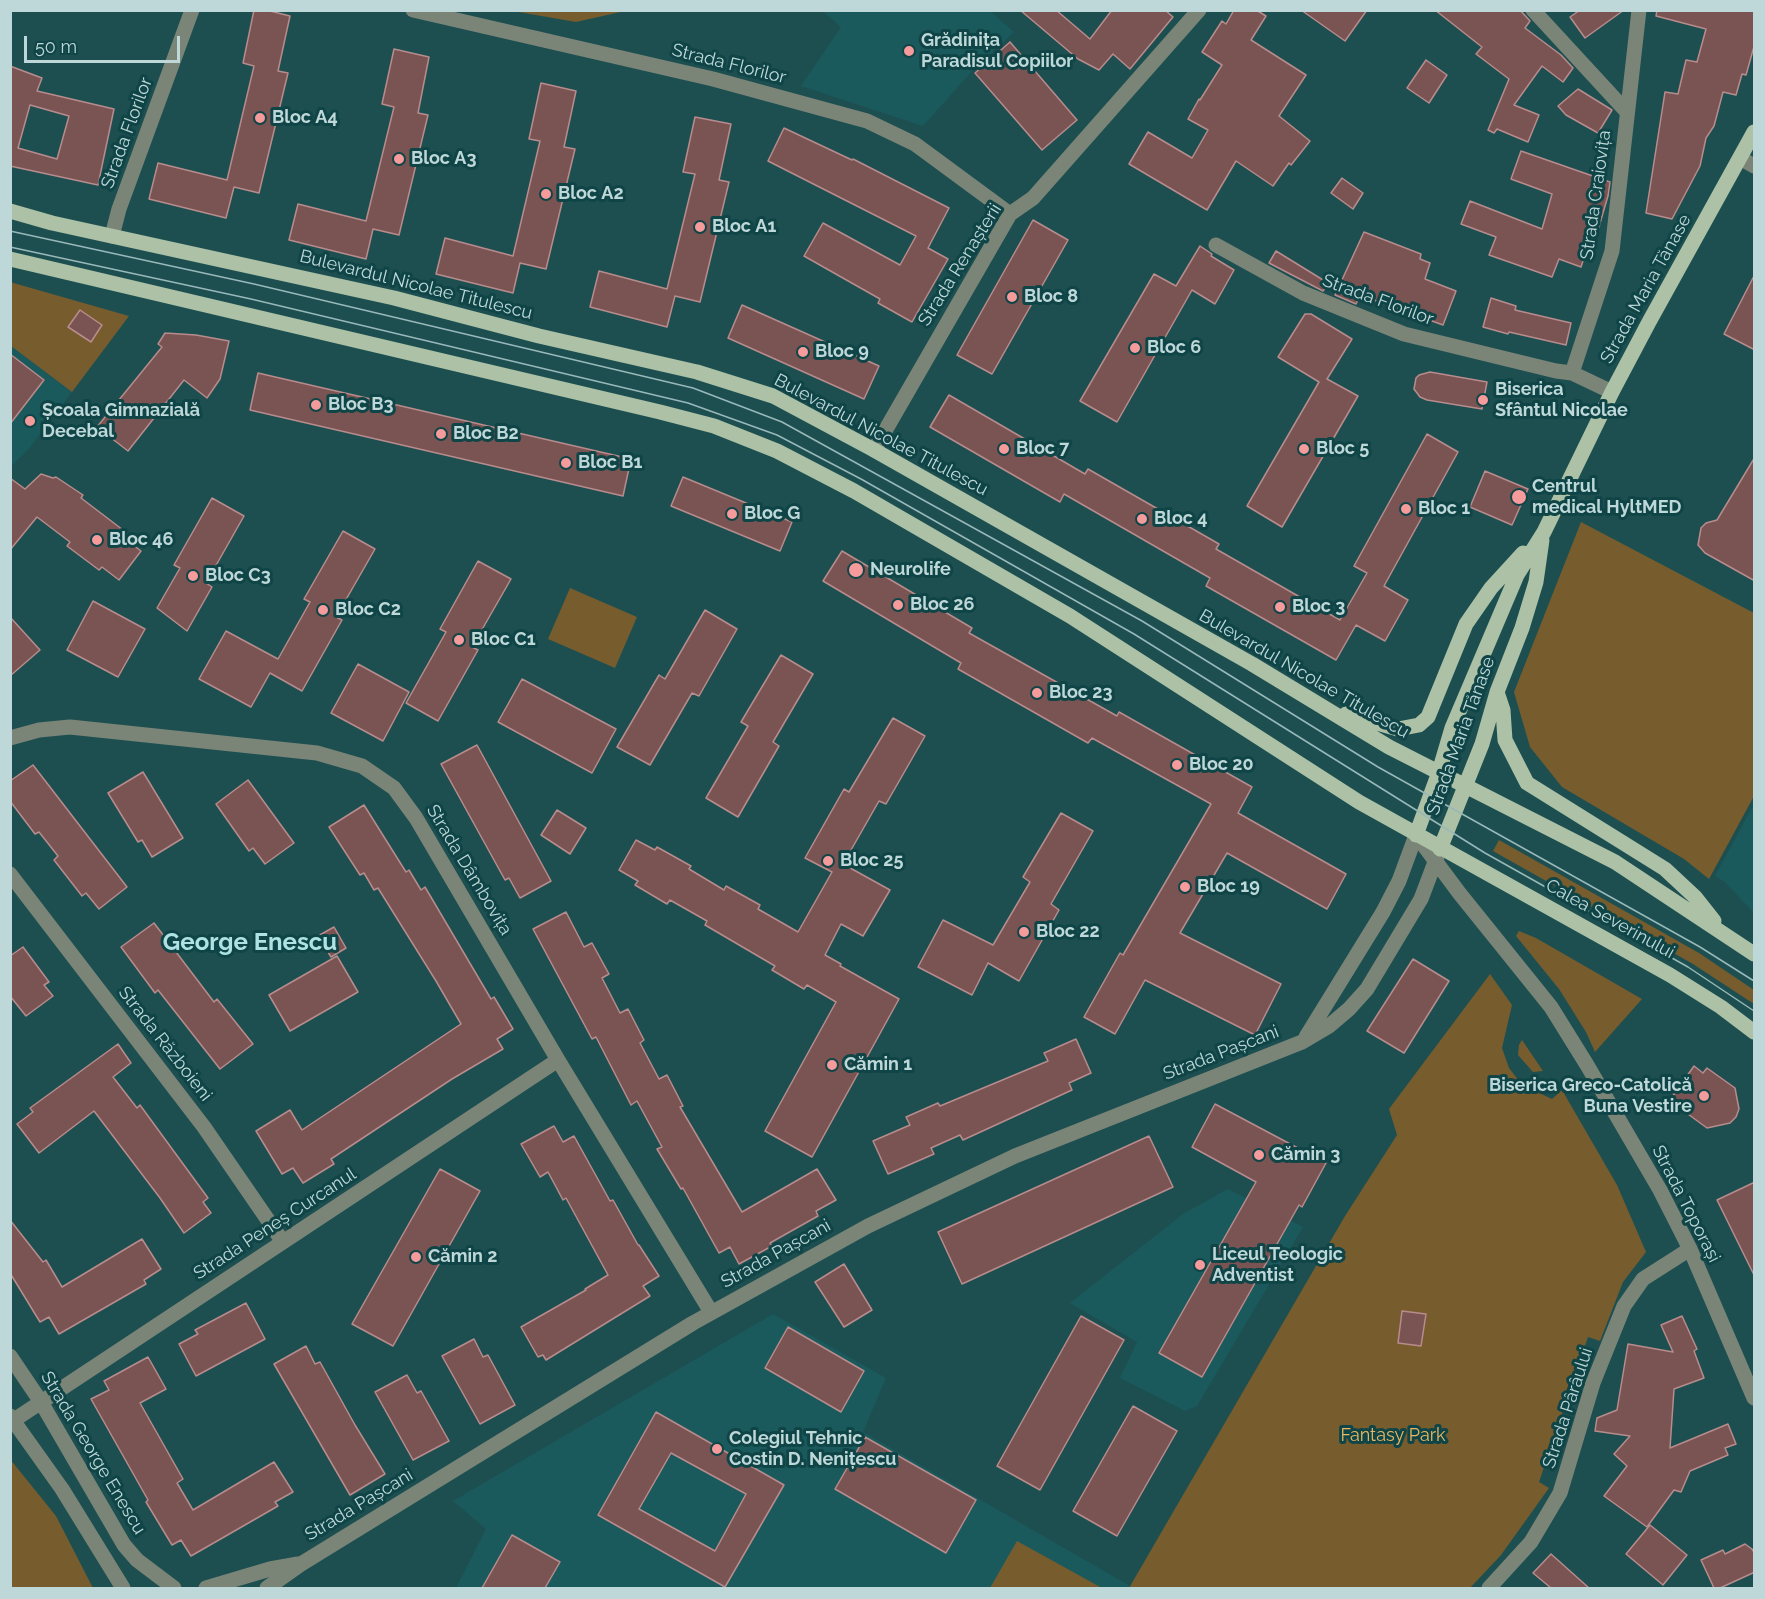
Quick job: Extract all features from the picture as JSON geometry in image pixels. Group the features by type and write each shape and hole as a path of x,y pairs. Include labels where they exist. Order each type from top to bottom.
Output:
{"main road":[{"name":"Strada Maria Tănase","path":"1416,835 1455,719 1517,575 1544,532 1612,392 1755,132"},
{"name":"Bulevardul Nicolae Titulescu","path":"10,211 52,223 394,298 539,336 697,372 773,396 874,450 1325,708 1389,747 1466,786"},
{"path":"10,259 660,412 714,426 777,451 854,491 1098,633 1359,802 1416,835 1438,855"},
{"name":"Strada Maria Tănase","path":"1438,855 1482,744 1497,692 1522,628 1536,582 1544,532"},
{"path":"1325,708 1398,729 1419,725 1428,717 1466,624 1491,588 1544,532"},
{"path":"1497,692 1503,710 1505,740 1527,783 1665,869 1695,897 1721,931"},
{"path":"1466,786 1615,862 1755,954"},
{"name":"Calea Severinului","path":"1438,855 1670,975 1721,1007 1755,1032"}],"street":[{"name":"Strada Florilor","path":"112,236 119,209 192,10"},
{"name":"Strada Florilor","path":"413,10 713,79 867,121 915,144 1010,214"},
{"path":"1533,10 1627,112"},
{"name":"Strada Craiovița","path":"1572,373 1612,251 1639,10"},
{"name":"Strada Renașterii","path":"874,450 1010,214 1033,198 1196,11"},
{"path":"1740,158 1755,166"},
{"name":"Strada Florilor","path":"1216,245 1303,293 1404,334 1572,373"},
{"path":"1572,373 1612,392"},
{"name":"Strada Dâmbovița","path":"10,738 39,730 70,727 316,753 362,766 394,788 416,818 558,1060 711,1312"},
{"name":"Strada Pașcani","path":"1302,1042 1383,912 1399,881 1416,835"},
{"name":"Strada Pașcani","path":"267,1588 301,1564 711,1312 868,1226 1015,1156 1302,1042 1329,1026 1367,989 1421,899 1438,855"},
{"name":"Strada Toporași","path":"1438,855 1551,1007 1660,1190 1690,1249 1755,1398"},
{"name":"Strada Războieni","path":"10,874 204,1127 283,1242"},
{"name":"Strada Peneș Curcanul","path":"12,1418 40,1402 558,1060"},
{"name":"Strada Pârâului","path":"1489,1588 1531,1542 1560,1492 1593,1383 1624,1306 1643,1279 1690,1249"},
{"name":"Strada George Enescu","path":"10,1356 40,1402 124,1545 137,1560 174,1588"},
{"path":"12,1418 62,1489 123,1588"},
{"name":"Strada Pașcani","path":"206,1588 270,1569 301,1564"}],"shaded area":[{"name":"Grădinița Paradisul Copiilor","path":"823,11 990,11 1014,32 972,71 923,126 801,86 841,27"},
{"name":"Școala Gimnazială Decebal","path":"11,346 72,392 28,450 11,466"},
{"path":"1754,804 1754,913 1725,882 1715,876"},
{"name":"Liceul Teologic Adventist","path":"1228,1189 1303,1227 1197,1406 1185,1411 1120,1378 1137,1342 1070,1303 1183,1214"},
{"name":"Colegiul Tehnic Costin D. Nenițescu","path":"773,1314 886,1378 863,1432 1130,1586 1129,1588 456,1588 486,1529 453,1501"}],"green space":[{"path":"625,10 576,22 513,11"},
{"path":"10,282 129,316 72,392 11,346"},
{"path":"1581,522 1754,613 1754,796 1709,879 1684,859 1562,787 1530,747 1514,692"},
{"path":"570,588 637,617 615,668 548,639"},
{"path":"1499,840 1699,953 1754,990 1754,1004 1693,964 1493,851"},
{"path":"1519,931 1536,938 1642,999 1595,1052 1586,1032 1559,989 1516,936"},
{"name":"Fantasy Park","path":"1490,974 1512,1005 1502,1048 1509,1068 1522,1085 1552,1099 1562,1090 1617,1185 1646,1252 1623,1282 1600,1341 1588,1337 1539,1482 1549,1488 1501,1555 1470,1588 1129,1588 1345,1216 1397,1135 1389,1109"},
{"path":"1522,1040 1543,1071 1533,1072 1518,1055"},
{"path":"10,1459 56,1516 93,1588 11,1588"},
{"path":"1017,1541 1102,1588 990,1588"}],"building":[{"name":"Bloc A4","path":"254,10 266,10 290,16 278,71 288,73 259,193 234,187 226,218 149,199 158,163 227,180 254,66 243,63"},
{"path":"1020,10 1056,10 1090,39 1112,10 1165,10 1173,17 1130,69 1113,54 1099,70 1078,59"},
{"path":"1234,10 1256,10 1266,16 1251,40 1306,75 1279,116 1310,141 1291,165 1289,163 1273,186 1236,161 1207,210 1129,164 1148,132 1192,158 1208,130 1188,119 1222,65 1202,52 1222,21 1226,24"},
{"path":"1301,10 1367,10 1345,41"},
{"path":"1435,10 1520,10 1530,21 1525,28 1561,55 1573,68 1563,82 1542,66 1514,105 1539,115 1528,142 1497,129 1494,133 1488,130 1509,79 1476,54 1482,47"},
{"path":"1580,10 1624,10 1585,38 1570,17"},
{"path":"1657,10 1755,10 1755,43 1746,75 1742,74 1736,95 1723,92 1714,126 1706,138 1700,166 1672,219 1646,213 1665,92 1678,94 1686,60 1697,62 1706,29 1656,16"},
{"path":"1010,42 1077,120 1042,150 975,73"},
{"name":"Bloc A3","path":"394,49 429,57 418,113 428,115 399,235 373,229 366,259 289,240 298,204 366,221 394,107 382,104"},
{"path":"1426,60 1447,75 1429,103 1407,88"},
{"path":"10,66 42,78 37,91 114,109 98,185 10,166","holes":["30,105 69,116 57,159 18,148"]},
{"name":"Bloc A2","path":"541,83 576,91 564,147 575,149 546,269 520,263 513,293 436,274 445,238 513,256 540,141 529,139"},
{"path":"1578,89 1612,110 1598,133 1566,115 1558,106"},
{"name":"Bloc A1","path":"695,117 731,124 719,180 729,182 700,302 675,296 667,327 590,307 599,271 667,289 695,174 683,172"},
{"path":"784,128 853,159 949,208 928,248 948,259 912,322 878,303 880,299 804,256 823,223 900,265 916,236 768,161"},
{"path":"1521,151 1610,182 1590,257 1585,255 1581,267 1559,259 1552,277 1489,255 1496,237 1461,224 1470,201 1542,229 1552,194 1511,179"},
{"path":"1342,178 1363,193 1353,209 1331,193"},
{"name":"Bloc 8","path":"1033,220 1068,240 992,374 957,355"},
{"path":"1364,232 1421,254 1420,259 1430,263 1425,279 1456,291 1443,325 1360,295 1356,304 1335,295"},
{"name":"Bloc 6","path":"1200,246 1212,254 1211,256 1234,270 1215,304 1192,290 1117,422 1080,401 1154,274 1176,286"},
{"path":"1276,251 1328,283 1323,291 1269,263"},
{"path":"1755,274 1755,350 1724,334"},
{"path":"1491,298 1516,306 1515,310 1571,323 1566,345 1483,327"},
{"name":"Bloc 9","path":"742,305 879,366 864,399 728,338"},
{"path":"80,310 102,325 91,342 68,327"},
{"name":"Bloc 5","path":"1305,314 1311,314 1352,339 1327,379 1358,396 1282,527 1247,506 1319,382 1278,357"},
{"path":"165,333 196,335 229,341 220,379 207,398 184,380 128,451 97,427 162,347 158,344"},
{"path":"10,354 44,380 10,424"},
{"path":"1430,372 1487,382 1482,409 1420,397 1414,389 1416,378"},
{"path":"258,373 631,459 623,496 250,410"},
{"path":"949,395 1085,474 1088,469 1219,544 1216,549 1340,620 1367,573 1354,566 1427,434 1458,452 1384,586 1408,600 1385,641 1356,625 1336,660 1206,586 1210,578 1064,494 1060,502 930,427"},
{"path":"1755,457 1755,581 1705,553 1698,545 1701,528 1706,523 1717,520"},
{"path":"1485,471 1528,489 1512,525 1470,507"},
{"path":"41,474 56,477 83,495 81,498 127,533 124,538 141,551 119,580 102,567 99,570 67,546 70,542 37,517 10,550 10,478 25,489"},
{"name":"Bloc G","path":"683,477 792,522 780,551 671,506"},
{"name":"Bloc C3","path":"212,498 244,516 206,583 212,587 187,631 157,608 180,568 174,565"},
{"name":"Bloc C2","path":"343,531 375,549 336,617 342,620 302,691 270,673 251,707 199,679 226,631 278,659 310,602 304,599"},
{"path":"842,551 972,628 969,633 1117,716 1119,712 1252,787 1238,813 1346,874 1327,909 1227,853 1180,933 1281,984 1255,1035 1145,980 1115,1034 1084,1017 1120,953 1123,955 1211,804 1092,738 1088,743 958,669 961,663 823,581"},
{"name":"Bloc C1","path":"478,561 511,579 472,647 478,650 438,721 406,703 446,632 440,629"},
{"path":"93,601 145,629 118,677 67,650"},
{"path":"705,610 737,629 699,696 692,693 650,765 617,747 659,675 665,679"},
{"path":"10,617 40,650 10,676"},
{"path":"781,655 813,674 773,742 779,746 738,817 706,798 748,726 741,722"},
{"path":"358,664 409,692 383,741 331,713"},
{"path":"522,679 616,729 592,773 498,722"},
{"path":"893,718 925,736 886,804 879,801 843,864 890,890 863,936 841,924 825,955 899,999 812,1157 765,1131 836,1002 807,985 804,989 772,970 775,966 705,925 707,921 670,900 667,904 635,885 638,881 619,870 636,840 655,850 657,847 691,866 689,869 724,890 726,886 760,905 758,909 798,932 832,872 805,858 844,789 849,792"},
{"path":"477,745 551,881 520,898 509,878 505,880 441,764"},
{"path":"33,765 127,887 99,909 86,893 82,896 54,860 58,856 39,832 35,834 10,801 10,781"},
{"path":"143,772 183,838 152,857 142,840 138,842 108,793"},
{"path":"248,780 294,843 265,864 253,848 249,851 216,804"},
{"path":"364,805 406,872 409,870 421,890 425,887 491,999 494,997 513,1029 497,1039 503,1049 452,1079 331,1159 334,1164 303,1183 293,1168 282,1174 256,1131 290,1110 302,1130 461,1024 378,888 374,890 364,873 360,875 329,827"},
{"path":"557,810 586,828 570,854 541,835"},
{"name":"Bloc 22","path":"1061,813 1093,831 1051,904 1059,910 1019,981 988,963 972,995 918,967 943,920 993,945 1030,882 1023,877"},
{"path":"566,912 584,947 592,943 609,974 602,978 620,1013 628,1009 644,1040 640,1043 659,1079 667,1075 683,1106 680,1107 742,1212 817,1169 836,1200 816,1211 818,1216 770,1243 772,1246 739,1264 730,1247 719,1253 683,1188 681,1189 657,1149 662,1147 637,1101 631,1105 596,1037 592,1039 533,929"},
{"path":"154,923 214,1002 217,999 253,1044 220,1069 158,990 155,993 121,947"},
{"path":"334,927 346,948 331,957 318,936"},
{"path":"23,947 49,982 44,985 53,996 26,1016 10,996 10,956"},
{"path":"337,956 358,992 290,1031 269,995"},
{"path":"1413,959 1449,981 1404,1053 1367,1031"},
{"path":"1076,1039 1091,1073 1069,1083 1072,1090 963,1140 960,1135 931,1148 934,1154 888,1174 873,1141 910,1125 906,1117 938,1103 940,1106 1048,1061 1044,1053"},
{"path":"118,1044 131,1063 113,1077 137,1108 140,1105 208,1198 203,1202 211,1213 184,1233 94,1111 39,1153 17,1124 33,1112 30,1108"},
{"name":"Biserica Greco-Catolică Buna Vestire","path":"1694,1066 1703,1073 1707,1068 1735,1088 1739,1109 1736,1117 1730,1123 1707,1128 1681,1109 1684,1106 1672,1097"},
{"path":"1215,1104 1326,1163 1302,1207 1299,1205 1202,1377 1159,1353 1256,1182 1192,1147"},
{"path":"554,1126 563,1142 574,1136 610,1201 613,1200 638,1245 659,1276 643,1286 650,1296 546,1360 543,1355 538,1357 521,1327 608,1275 566,1198 563,1200 548,1172 540,1177 521,1144"},
{"path":"1149,1136 1173,1187 962,1284 938,1232"},
{"name":"Cămin 2","path":"440,1169 480,1191 393,1346 352,1324"},
{"path":"1755,1182 1755,1277 1717,1200"},
{"path":"10,1220 43,1262 46,1260 62,1287 142,1239 161,1269 144,1280 146,1284 59,1334 49,1317 40,1322 10,1273"},
{"path":"844,1264 872,1310 844,1327 815,1282"},
{"path":"246,1303 265,1339 196,1376 179,1344 198,1334 195,1330"},
{"path":"1402,1311 1426,1314 1421,1346 1398,1343"},
{"path":"1081,1316 1124,1340 1040,1490 997,1466"},
{"path":"1682,1316 1697,1349 1694,1351 1704,1378 1674,1389 1670,1448 1728,1424 1736,1444 1725,1448 1728,1455 1690,1471 1681,1492 1674,1490 1647,1527 1604,1496 1627,1466 1614,1454 1630,1436 1595,1431 1597,1418 1617,1410 1628,1344 1673,1352 1661,1325"},
{"path":"788,1327 864,1371 841,1412 765,1368"},
{"path":"474,1339 483,1357 488,1355 515,1405 480,1424 442,1356"},
{"path":"306,1346 315,1364 320,1362 385,1474 350,1495 274,1364"},
{"path":"148,1357 166,1389 140,1403 183,1479 177,1483 193,1510 274,1462 293,1492 275,1502 278,1506 191,1556 181,1540 172,1545 146,1502 148,1500 91,1399 109,1390 104,1381"},
{"path":"407,1375 417,1393 421,1391 449,1441 413,1460 375,1392"},
{"path":"1133,1406 1177,1431 1117,1536 1073,1511"},
{"path":"656,1412 784,1485 725,1587 598,1515","holes":["671,1453 746,1494 715,1551 639,1509"]},
{"path":"865,1437 976,1500 946,1553 835,1489"},
{"path":"1650,1525 1687,1555 1663,1585 1626,1554"},
{"path":"512,1535 560,1562 545,1588 482,1588"},
{"path":"1745,1544 1755,1554 1755,1572 1720,1588 1714,1588 1701,1560 1723,1550 1725,1554"},
{"path":"1551,1554 1589,1588 1551,1588 1533,1573"}],"tram line":[{"path":"10,231 254,284 693,388 782,422 1142,621 1378,767 1700,947 1754,981"},
{"path":"10,247 251,299 688,403 777,435 861,479 1134,634 1485,853 1688,967 1754,1011"}],"place":[{"name":"Grădinița Paradisul Copiilor","path":"909,51"},
{"name":"Bloc A4","path":"260,118"},
{"name":"Bloc A3","path":"399,159"},
{"name":"Bloc A2","path":"546,194"},
{"name":"Bloc A1","path":"700,227"},
{"name":"Bloc 8","path":"1012,297"},
{"name":"Bloc 6","path":"1135,348"},
{"name":"Bloc 9","path":"803,352"},
{"name":"Biserica Sfântul Nicolae","path":"1483,400"},
{"name":"Bloc B3","path":"316,405"},
{"name":"Școala Gimnazială Decebal","path":"30,421"},
{"name":"Bloc B2","path":"441,434"},
{"name":"Bloc 7","path":"1004,449"},
{"name":"Bloc 5","path":"1304,449"},
{"name":"Bloc B1","path":"566,463"},
{"name":"Centrul medical HyltMED","path":"1519,497"},
{"name":"Bloc 1","path":"1406,509"},
{"name":"Bloc G","path":"732,514"},
{"name":"Bloc 4","path":"1142,519"},
{"name":"Bloc 46","path":"97,540"},
{"name":"Neurolife","path":"856,570"},
{"name":"Bloc C3","path":"193,576"},
{"name":"Bloc 26","path":"898,605"},
{"name":"Bloc 3","path":"1280,607"},
{"name":"Bloc C2","path":"323,610"},
{"name":"Bloc C1","path":"459,640"},
{"name":"Bloc 23","path":"1037,693"},
{"name":"Bloc 20","path":"1177,765"},
{"name":"Bloc 25","path":"828,861"},
{"name":"Bloc 19","path":"1185,887"},
{"name":"Bloc 22","path":"1024,932"},
{"name":"Cămin 1","path":"832,1065"},
{"name":"Biserica Greco-Catolică Buna Vestire","path":"1704,1096"},
{"name":"Cămin 3","path":"1259,1155"},
{"name":"Cămin 2","path":"416,1257"},
{"name":"Liceul Teologic Adventist","path":"1200,1265"},
{"name":"Colegiul Tehnic Costin D. Nenițescu","path":"717,1449"}],"district":[{"name":"George Enescu","path":"250,943"}]}
